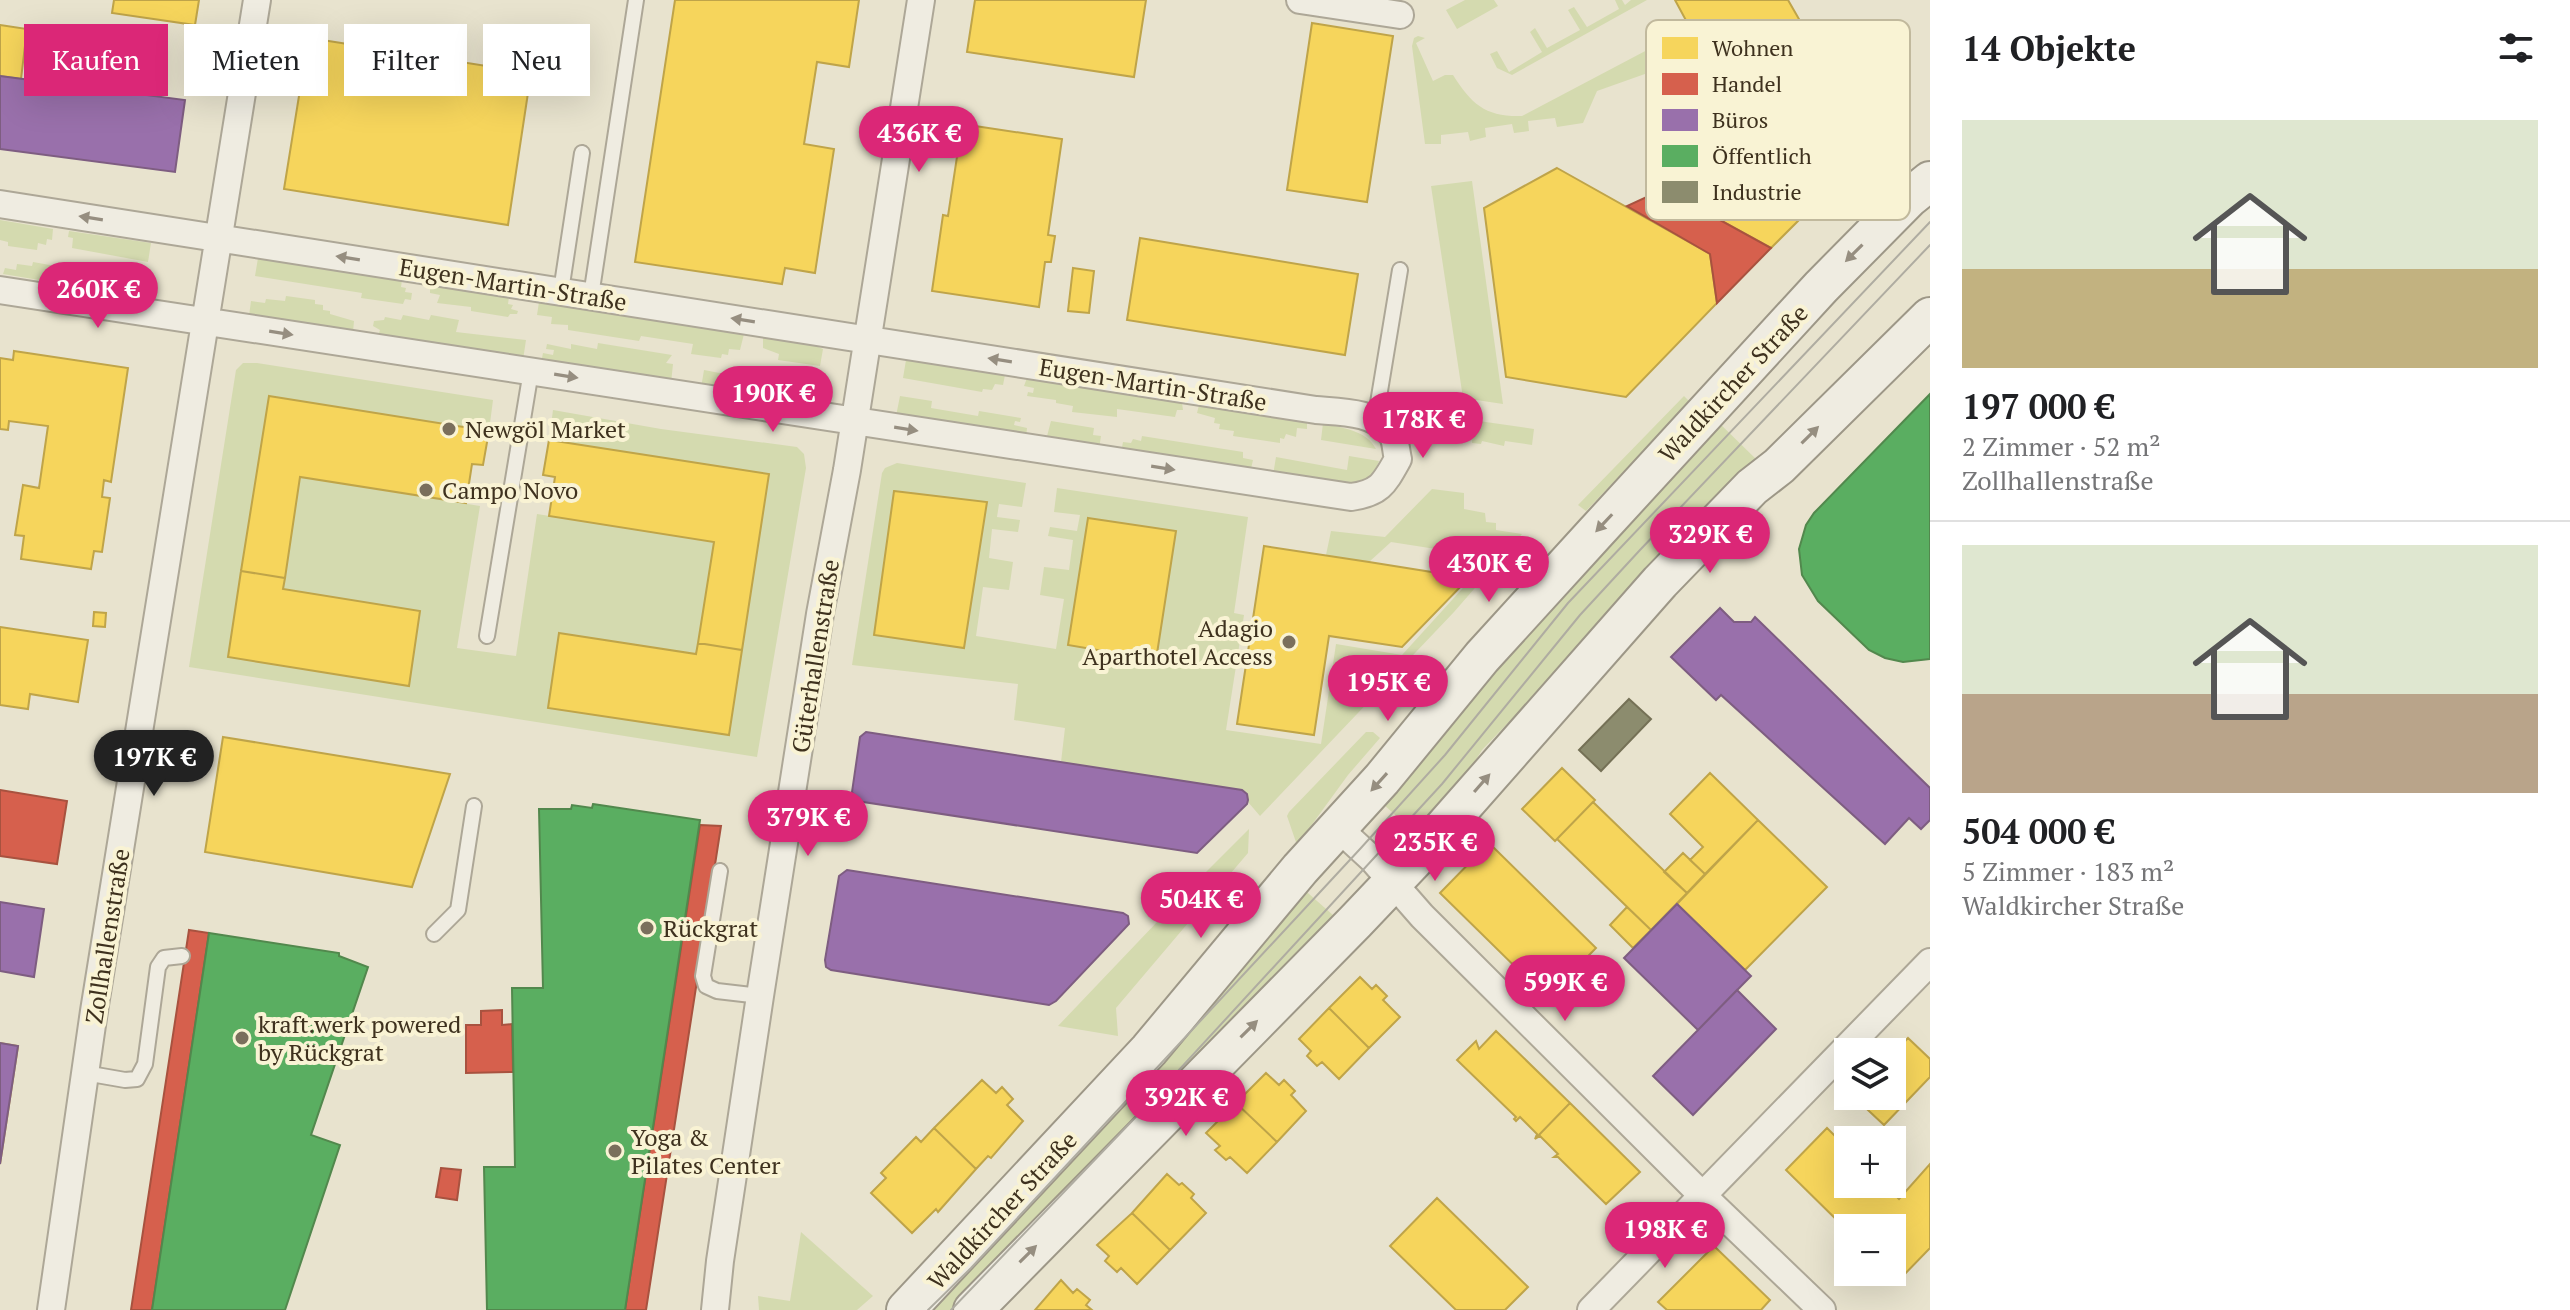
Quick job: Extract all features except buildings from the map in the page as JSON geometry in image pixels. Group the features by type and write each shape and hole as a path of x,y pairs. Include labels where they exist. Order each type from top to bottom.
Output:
{"main road":[{"name":"Waldkircher Straße","path":"1910,200 1930,181"},
{"name":"Waldkircher Straße","path":"906,1310 1149,1050 1337,827 1382,779 1482,657 1821,287 1890,220"},
{"name":"Waldkircher Straße","path":"973,1310 1393,882 1660,582 1752,487 1779,466 1930,317"}],"street":[{"name":"Zollhallenstraße","path":"51,1310 85,1073 257,0"},
{"name":"Güterhallenstraße","path":"715,1310 820,614 855,421 921,0"},
{"path":"1300,0 1400,15"},
{"name":"Eugen-Martin-Straße","path":"0,204 1316,410 1354,413 1375,421"},
{"path":"0,290 1351,497 1370,494 1385,483 1398,459 1393,435 1375,421"},
{"path":"1337,827 1703,1196 1822,1310"},
{"path":"1591,1310 1930,962"}],"lane":[{"path":"591,296 636,0"},
{"path":"561,291 582,153"},
{"path":"1375,421 1400,270"},
{"path":"487,636 531,371"},
{"path":"434,934 458,910 474,806"},
{"path":"720,871 703,976 706,986 717,991 760,996"},
{"path":"85,1073 137,1079 145,1064 158,967 164,958 182,956"}],"green space":[{"path":"1465,0 1494,0 1498,6 1457,29 1446,10"},
{"path":"1615,0 1622,0 1625,5 1631,0 1647,0 1512,75 1497,68 1490,54 1497,51 1509,72 1542,52 1530,32 1535,28 1547,48 1580,30 1568,10 1574,7 1587,27 1619,9"},
{"path":"1414,38 1425,38 1416,43 1433,81 1453,75 1481,107 1509,116 1522,116 1646,51 1646,74 1597,91 1583,123 1557,127 1555,118 1528,121 1529,131 1514,133 1512,124 1485,128 1486,137 1470,141 1468,132 1441,135 1441,144 1425,144 1412,46"},
{"path":"1472,181 1503,404 1463,398 1431,186"},
{"path":"0,220 53,229 52,240 47,239 46,245 38,243 37,250 8,246 8,242 0,240"},
{"path":"69,231 151,243 148,262 72,248 73,238 68,237"},
{"path":"258,258 402,280 401,287 406,288 405,292 412,293 411,300 405,299 403,304 361,298 362,293 255,276"},
{"path":"33,262 78,270 79,265 139,275 138,280 145,281 142,297 3,274 5,268 16,270 17,264 32,266"},
{"path":"430,285 509,297 508,304 513,305 511,309 518,311 508,317 471,311 471,307 437,303 440,295 430,293"},
{"path":"286,296 315,300 315,304 323,305 323,310 330,311 330,314 354,321 353,332 249,316 251,301 285,301"},
{"path":"539,302 744,334 740,350 729,349 728,355 722,354 721,358 691,354 693,344 641,336 639,341 568,330 568,325 551,324 552,317 537,315"},
{"path":"403,315 429,320 431,315 459,320 456,332 526,340 523,360 378,336 380,330 373,326 374,321 384,320 385,317 401,320"},
{"path":"763,336 823,349 820,366 778,360 779,354 763,348"},
{"path":"598,343 672,355 666,363 673,364 671,383 541,363 543,353 553,355 554,350 546,349 547,344 571,349 571,344 597,349"},
{"path":"906,360 1005,375 1003,385 995,384 992,390 983,389 982,392 903,378"},
{"path":"243,363 493,400 489,431 269,396 228,657 408,686 283,589 300,477 480,506 457,648 516,656 537,514 714,542 696,654 560,633 548,707 729,735 769,474 549,440 553,410 661,429 797,447 804,454 806,468 757,757 189,667 236,370"},
{"path":"704,370 730,375 731,371 817,380 815,403 701,388"},
{"path":"1027,378 1182,403 1183,410 1177,410 1175,417 1117,409 1117,417 1072,412 1073,406 1027,396 1028,392 1033,393 1034,388 1024,386"},
{"path":"900,396 932,401 931,408 978,416 979,411 1021,418 1014,425 1027,428 1026,438 896,416"},
{"path":"1684,396 1690,402 1586,511 1578,505"},
{"path":"1395,401 1417,404 1416,412 1427,413 1427,421 1439,422 1438,430 1425,428 1423,442 1416,441 1408,423 1395,408"},
{"path":"1199,405 1307,422 1307,429 1297,428 1296,437 1286,434 1284,439 1280,438 1280,443 1233,436 1234,431 1219,429 1220,424 1214,423 1215,418 1197,413"},
{"path":"1713,417 1758,461 1482,750 1448,804 1420,837 1383,804"},
{"path":"1458,418 1534,429 1532,445 1505,441 1504,446 1482,441 1481,444 1472,443 1473,427 1458,425"},
{"path":"1051,421 1094,428 1093,435 1101,436 1099,449 1046,440"},
{"path":"1323,423 1360,434 1376,449 1321,440"},
{"path":"1142,436 1243,452 1243,458 1253,460 1250,473 1121,453 1123,442 1131,443 1133,439 1141,441"},
{"path":"1349,456 1379,461 1369,477 1355,483 1332,484 1273,475 1276,457 1347,470"},
{"path":"897,463 1026,483 1022,507 999,504 997,517 1020,520 1018,532 992,529 989,558 1013,562 1009,590 983,587 976,636 1056,649 1064,599 1040,595 1044,567 1069,570 1073,540 1048,536 1050,527 1077,531 1080,515 1054,512 1057,488 1248,517 1234,613 1244,615 1226,730 1321,744 1336,644 1402,655 1472,578 1457,568 1455,552 1391,542 1369,562 1326,555 1331,531 1385,537 1432,489 1464,493 1464,509 1485,513 1486,522 1496,523 1496,530 1522,534 1454,612 1260,816 1242,790 1061,762 1065,728 1014,720 1018,684 852,665 885,468","holes":["894,491 987,502 964,648","1088,518 1175,531 1156,659 1068,644"]},
{"path":"1366,732 1373,732 1380,738 1348,775 1297,845 1287,816 1289,812"},
{"path":"1249,829 1248,853 1202,907 1187,891"},
{"path":"1300,886 1342,923 964,1310 919,1310"},
{"path":"1177,901 1194,916 1116,1008 1118,1036 1058,1026"},
{"path":"801,1232 873,1296 857,1310 759,1310 758,1296 790,1301"}],"tram line":[{"path":"928,1310 971,1268 1360,849 1445,755 1568,603 1930,222"},
{"path":"951,1310 1132,1121 1442,784 1580,615 1930,245"}],"place":[{"name":"Newgöl Market","path":"449,429"},
{"name":"Campo Novo","path":"426,490"},
{"name":"Adagio Aparthotel Access","path":"1289,642"},
{"name":"Rückgrat","path":"647,928"},
{"name":"kraft.werk powered by Rückgrat","path":"242,1038"},
{"name":"Yoga & Pilates Center","path":"615,1151"}]}
